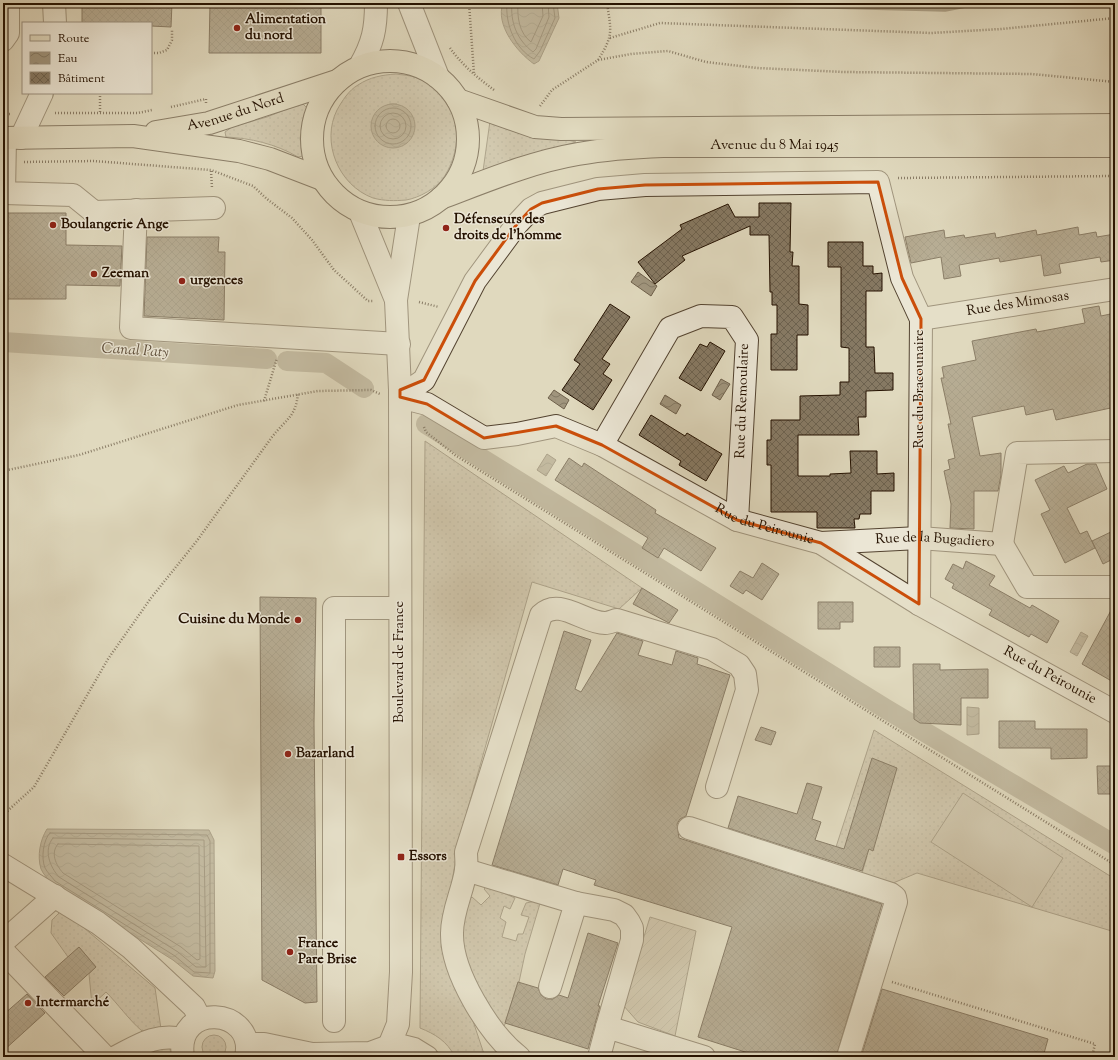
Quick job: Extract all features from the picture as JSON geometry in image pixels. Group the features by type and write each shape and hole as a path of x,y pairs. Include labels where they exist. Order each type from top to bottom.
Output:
{"main road":[{"path":"380,61 400,61 421,66 438,77 452,90 458,100 462,108 468,130 468,153 460,175 452,188 430,207 409,216 384,218 360,212 338,198 322,179 314,159 311,138 315,117 323,97 337,81 348,72 360,66 380,61"},
{"name":"Avenue du Nord","path":"10,138 133,136 209,123 337,81"},
{"name":"Avenue du 8 Mai 1945","path":"458,100 535,127 561,129 1115,125"},
{"name":"Avenue du Nord","path":"133,136 239,151 270,159 322,179"},
{"name":"Avenue du 8 Mai 1945","path":"441,198 533,164 577,154 622,148 663,146 1115,146"}],"street":[{"path":"3,40 8,33 8,3"},
{"path":"54,3 55,22"},
{"path":"360,66 371,45 376,26 376,3"},
{"path":"409,3 438,77"},
{"path":"41,94 10,138 3,193 73,195 94,212 214,208"},
{"path":"400,394 424,380 476,281 517,224 531,209 542,203 598,190 645,185 878,182"},
{"name":"Rue du Bracounaire","path":"878,182 902,278 921,318 919,604"},
{"path":"136,210 130,328 399,344"},
{"name":"Boulevard de France","path":"360,212 396,300"},
{"name":"Boulevard de France","path":"375,1052 398,1024 401,972 400,394 396,300 409,216"},
{"name":"Rue des Mimosas","path":"921,318 1115,289"},
{"name":"Rue du Remoulaire","path":"602,445 670,328 701,316 732,317 747,340 737,520"},
{"name":"Rue du Peirounie","path":"400,394 427,404 484,438 517,434 556,426 602,445 737,520 821,543 919,604 1115,712"},
{"name":"Rue de la Bugadiero","path":"821,543 919,538 1002,544 1017,453 1115,451"},
{"path":"1002,544 1027,587 1115,587"},
{"path":"334,1021 334,608 400,608"},
{"path":"519,1057 503,1042 475,1002 464,982 452,947 452,932 466,870 466,852 541,615 546,609 556,608 604,623 617,620 701,644 739,665 745,674 747,690 717,787"},
{"path":"689,828 891,894 895,897 896,902 848,1057"},
{"path":"3,865 98,923 131,948 194,1007 200,1019"},
{"path":"466,870 576,903 614,910 624,915 632,928 632,940 599,1057"},
{"path":"3,942 55,896"},
{"path":"550,987 576,903"},
{"path":"3,951 105,1057"},
{"path":"116,1057 146,1041 169,1036 183,1048 187,1031 200,1019 217,1016 233,1022 241,1030 246,1050 264,1044 315,1056 375,1052 398,1045 420,1053"},
{"path":"398,1024 420,1053"},
{"path":"607,1027 704,1057"}],"path":[{"path":"469,3 474,74"},
{"path":"598,60 610,38 611,28 607,3"},
{"path":"610,38 660,23 930,32 1001,29 1115,18"},
{"path":"152,53 159,53 167,50 172,40 172,29"},
{"path":"448,45 457,58 474,74 499,93"},
{"path":"533,105 540,106 552,90 598,60 631,54 668,51 706,62 757,68 844,72 1032,74 1115,82"},
{"path":"100,94 100,114"},
{"path":"168,107 206,99 207,105"},
{"path":"74,113 138,113 160,109"},
{"path":"878,182 894,178 1115,176"},
{"path":"264,401 284,338"},
{"path":"3,471 79,455 179,422 238,405 298,393 337,390 371,390 381,394 400,394"},
{"path":"3,815 34,787 108,659 151,598 196,542 221,505 250,469 280,427 293,414 296,408 298,393"},
{"path":"427,404 424,426 426,432 455,455 1115,865"},
{"path":"873,976 1095,1044 1092,1057"}],"highlighted area":[{"path":"878,182 902,278 921,319 919,604 821,543 737,520 602,445 556,426 484,438 427,404 400,397 400,390 424,380 475,281 517,224 531,209 542,203 598,189 645,185"}],"shaded area":[{"path":"391,74 406,75 417,78 431,86 442,96 450,107 455,120 457,134 451,163 441,181 427,192 406,200 377,199 361,192 350,183 342,173 332,148 331,135 333,122 337,110 346,96 355,87 367,80","holes":["390,104 397,104 407,143 394,147 377,111"]},
{"path":"302,103 308,109 300,138 303,156 298,157 290,152 263,142 226,137 225,132 232,127 267,117"},
{"path":"490,121 576,142 483,171"},
{"path":"425,441 642,588 619,609 532,582 459,840 441,947 453,979 473,1021 485,1057 455,1057 444,1042 431,1033 420,1028"},
{"path":"874,730 1115,879 1115,932 917,873 886,886 861,877 867,856 836,847"},
{"path":"963,793 1063,858 1032,907 931,842"},
{"path":"487,886 515,898 510,909 504,906 500,918 506,922 502,937 516,941 518,934 523,934 529,917 521,915 526,903 541,900 525,954 519,982 504,1027 484,999 463,952 461,934 466,903 472,897 481,905 490,896 484,889"},
{"path":"61,911 64,911 155,988 161,1029 142,1031 106,992 92,1005 89,974 96,967 79,947 68,957 51,933 52,920"},
{"path":"650,917 696,931 675,1036 638,1022 623,1005"},
{"path":"214,1035 222,1039 226,1047 222,1055 214,1059 206,1055 202,1047 206,1039"},
{"path":"158,1044 172,1050 174,1057 133,1057"}],"water":[{"path":"503,3 557,3 559,18 539,61 534,64 527,59 509,37 502,20 501,11"},
{"path":"393,104 405,108 411,114 415,126 411,138 405,144 393,148 381,144 375,138 371,126 375,114 381,108"},
{"path":"638,272 657,286 651,296 631,282"},
{"path":"721,379 730,384 720,400 712,395"},
{"path":"554,390 569,400 564,409 548,398"},
{"path":"665,395 681,405 676,414 660,404"},
{"path":"547,454 556,460 546,476 537,470"},
{"path":"1081,632 1088,636 1077,656 1070,652"},
{"path":"967,707 979,708 979,734 967,735"},
{"path":"47,829 209,830 214,840 215,971 213,978 193,976 173,960 52,884 42,871 39,859 41,843"}],"building":[{"path":"82,3 172,3 171,27 152,26 152,22 82,22"},
{"path":"210,3 321,3 321,53 209,53"},
{"path":"759,203 791,203 790,252 793,252 792,266 799,266 799,304 808,305 808,335 797,335 797,370 771,370 771,334 777,334 777,305 772,305 772,292 770,292 769,235 750,235 750,226 682,256 685,260 655,284 638,262 682,229 680,225 728,204 735,217 759,217"},
{"path":"3,213 66,213 66,245 122,246 120,286 66,285 66,299 3,299"},
{"path":"1078,227 1079,235 1096,232 1097,237 1115,234 1115,260 1101,262 1100,257 1059,264 1061,273 1044,276 1041,255 1000,262 999,258 959,265 961,276 944,279 941,257 911,263 905,237 944,230 945,238 964,235 965,238 995,233 996,238 1036,230 1037,235"},
{"name":"urgences","path":"147,237 219,237 218,252 225,252 224,320 144,316"},
{"path":"828,242 863,242 863,266 873,266 873,274 882,273 882,291 866,291 866,347 874,347 875,373 893,373 893,390 866,391 866,417 858,417 859,435 798,435 798,476 830,476 830,474 851,473 850,451 877,451 877,474 894,473 894,491 871,491 871,514 860,514 859,519 854,519 855,528 817,528 817,512 771,512 771,465 767,465 767,440 771,440 771,420 800,420 800,396 840,395 840,382 849,382 849,348 841,347 841,267 828,267"},
{"path":"610,304 630,317 602,359 610,364 603,374 612,380 593,410 562,390 580,364 574,360"},
{"path":"1099,306 1101,316 1115,313 1115,407 1056,420 1053,409 1026,415 1024,406 972,417 980,456 1001,453 1001,475 998,491 974,491 974,529 950,528 951,504 944,471 950,469 948,460 955,458 948,424 951,424 941,378 944,378 942,367 976,360 972,341 1036,329 1037,332 1085,323 1082,309"},
{"path":"710,342 725,351 701,391 679,378 700,344 707,347"},
{"path":"651,415 685,436 687,433 722,454 706,481 679,465 681,461 639,435"},
{"path":"569,458 582,467 584,463 656,510 655,513 716,548 701,571 664,548 658,558 642,548 648,538 555,480"},
{"path":"1087,464 1096,464 1107,489 1067,508 1080,534 1087,531 1095,548 1065,563 1041,514 1050,510 1035,480 1064,466 1068,473"},
{"path":"1115,530 1115,558 1103,564 1092,541"},
{"path":"966,561 995,576 989,585 1030,608 1032,605 1059,621 1047,643 1031,634 1029,637 989,615 992,610 952,588 954,584 945,579 953,564 963,569"},
{"path":"762,563 779,574 762,600 746,590 743,594 730,586 740,571 753,578"},
{"path":"642,588 678,610 669,623 633,604"},
{"path":"260,597 316,598 314,723 317,1002 305,1003 262,980"},
{"path":"818,602 853,602 853,622 840,622 840,629 818,629"},
{"path":"1115,603 1115,683 1082,664"},
{"path":"564,631 591,640 575,689 581,692 617,633 643,641 638,655 672,665 676,651 698,658 697,664 730,675 686,816 680,819 677,824 679,838 882,904 836,1057 761,1057 698,1037 732,927 594,885 596,880 563,869 558,885 492,865"},
{"path":"874,647 900,647 900,667 874,667"},
{"path":"913,664 940,664 940,670 988,669 988,698 961,698 961,725 920,723 914,719"},
{"path":"999,721 1035,721 1035,729 1087,729 1087,758 1051,759 1051,748 999,748"},
{"path":"761,727 776,732 771,745 755,740"},
{"path":"872,758 897,768 873,851 869,849 862,871 728,828 738,796 797,814 807,783 822,787 812,819 821,822 815,840 844,849"},
{"path":"1097,766 1115,766 1115,794 1098,794"},
{"path":"588,933 618,943 598,1006 600,1006 588,1049 505,1023 518,982 538,988 541,995 546,999 553,999 559,995 568,998"},
{"path":"79,947 96,967 64,996 45,977"},
{"path":"882,989 1048,1039 1043,1057 861,1057"},
{"path":"27,994 45,1013 3,1051 3,1015"}],"waterway":[{"path":"787,3 789,5 945,9 976,3"},
{"name":"Canal Paty","path":"3,342 267,359"},
{"name":"Canal Paty","path":"287,361 326,363 364,388"},
{"path":"426,424 886,709 1115,845"}],"place":[{"name":"Alimentation du nord","path":"237,28"},
{"name":"Boulangerie Ange","path":"53,225"},
{"name":"Défenseurs des droits de l'homme","path":"446,228"},
{"name":"Zeeman","path":"94,274"},
{"name":"urgences","path":"182,281"},
{"name":"Cuisine du Monde","path":"298,620"},
{"name":"Bazarland","path":"288,754"},
{"name":"Essors","path":"401,857"},
{"name":"France Pare Brise","path":"290,952"},
{"name":"Intermarché","path":"28,1003"}]}
